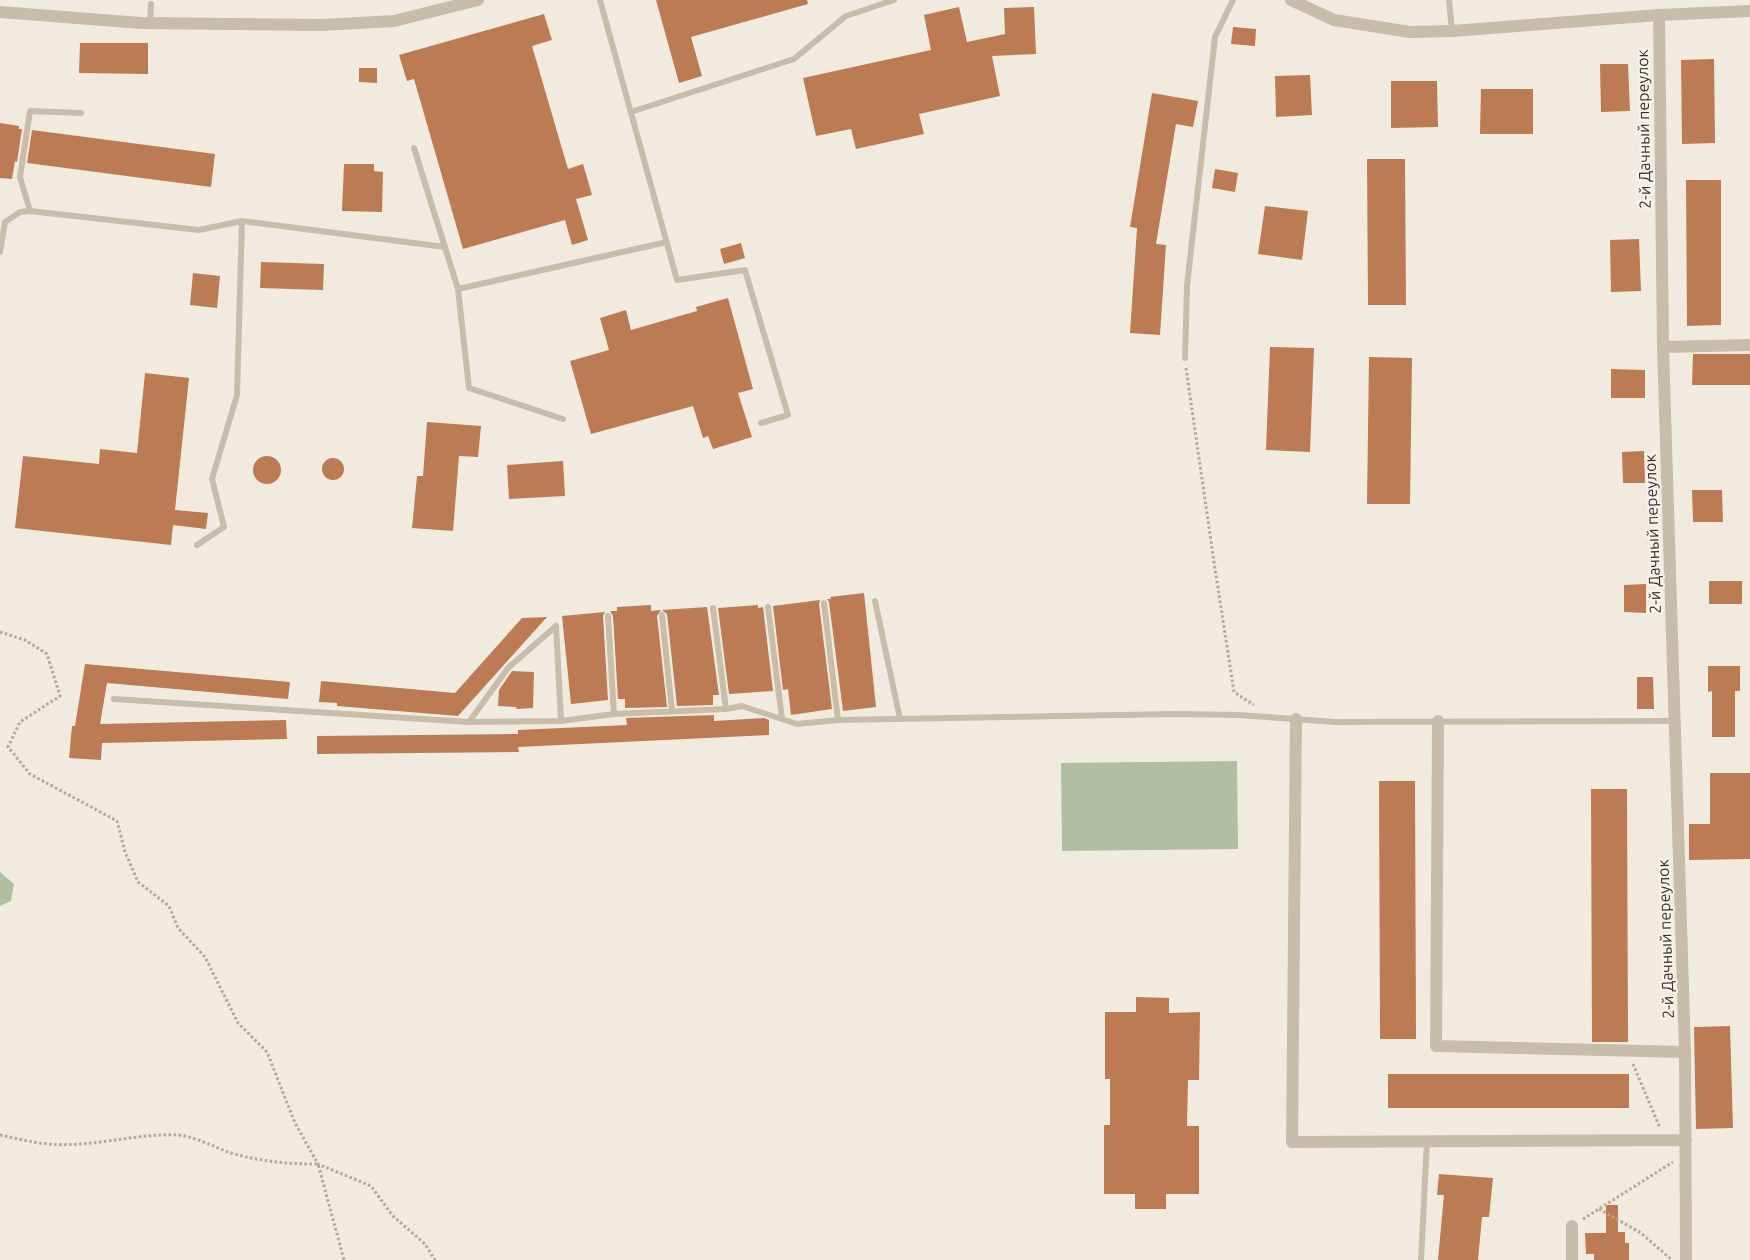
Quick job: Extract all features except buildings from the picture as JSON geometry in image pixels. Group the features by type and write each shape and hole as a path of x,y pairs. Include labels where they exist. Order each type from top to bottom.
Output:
{"street":[{"path":"0,12 150,23 322,25 394,22 478,0"},
{"path":"1291,0 1334,20 1410,32 1452,31 1659,15 1750,12"},
{"name":"2-й Дачный переулок","path":"1659,15 1664,347 1685,1052 1686,1260"},
{"path":"1664,347 1750,345"},
{"path":"1296,719 1292,1142 1686,1140"},
{"path":"1438,721 1436,1046 1685,1052"},
{"path":"1572,1226 1572,1260"}],"lane":[{"path":"600,0 678,280 745,270 788,415 761,423"},
{"path":"631,112 794,59 846,16 894,0"},
{"path":"1185,358 1187,286 1215,37 1233,0"},
{"path":"1449,0 1452,31"},
{"path":"150,23 151,4"},
{"path":"30,211 20,177 30,111 81,113"},
{"path":"414,148 458,289 469,388 563,419"},
{"path":"0,252 5,222 20,212 30,211 199,230 242,221 445,247"},
{"path":"196,545 224,527 212,479 237,395 242,221"},
{"path":"458,289 667,242"},
{"path":"875,601 900,719"},
{"path":"824,604 838,720"},
{"path":"768,607 782,719"},
{"path":"713,608 726,709"},
{"path":"662,615 672,711"},
{"path":"608,616 614,714"},
{"path":"469,722 508,668 556,626 561,721"},
{"path":"114,699 469,722 561,721 614,714 726,709 742,706 797,724 838,720 1165,714 1239,715 1335,722 1675,721"},
{"path":"1421,1260 1427,1141"}],"path":[{"path":"1185,358 1234,692 1274,718"},
{"path":"0,632 25,640 47,654 60,696 20,722 8,747 30,774 117,821 125,852 138,882 169,906 178,928 205,957 238,1023 267,1052 295,1124 318,1164 344,1260"},
{"path":"1627,1050 1660,1128"},
{"path":"0,1134 49,1144 178,1135 206,1142 234,1154 282,1164 318,1164 370,1186 392,1215 425,1244 435,1260"},
{"path":"1572,1226 1676,1160"},
{"path":"1599,1209 1641,1233 1672,1260"}],"green space":[{"path":"1237,761 1238,849 1062,851 1061,763"},
{"path":"0,872 14,884 11,901 0,906"}]}
